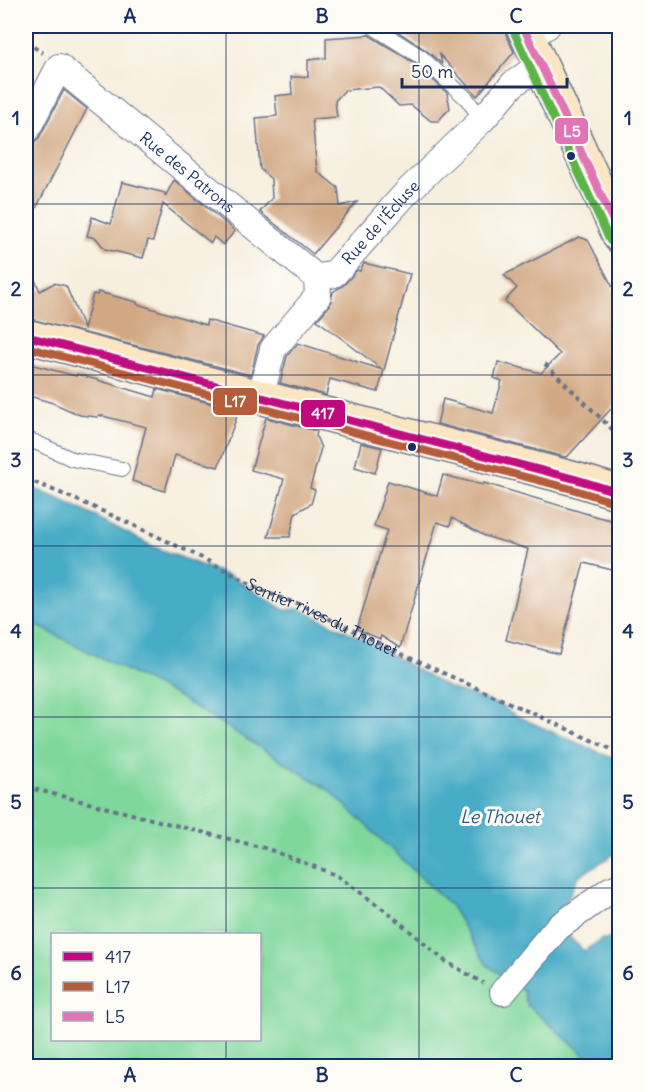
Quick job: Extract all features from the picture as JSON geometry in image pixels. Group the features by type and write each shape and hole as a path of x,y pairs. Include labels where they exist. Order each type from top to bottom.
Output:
{"main road":[{"path":"535,38 620,237"},
{"path":"26,336 260,399 575,479 620,493"}],"street":[{"name":"Rue de l'Écluse","path":"317,278 334,274 407,192 482,120 513,84 535,38"},
{"name":"Rue des Patrons","path":"26,131 60,67 317,278"},
{"path":"260,399 273,350 318,296 317,278"},
{"path":"503,992 557,928 610,890 620,886"}],"lane":[{"path":"372,26 421,57 466,99 482,120"},
{"path":"26,438 72,459 122,469"}],"path":[{"path":"545,364 616,433"},
{"name":"Sentier rives du Thouet","path":"26,479 66,495 204,559 282,599 297,603 397,652 620,753"},
{"path":"26,787 268,849 336,875 391,915 445,961 478,982 503,992"}],"green space":[{"path":"26,620 175,695 329,790 451,906 487,965 523,991 526,1004 598,1066 26,1066"}],"water":[{"name":"Le Thouet","path":"26,485 73,505 154,547 234,578 284,610 300,609 363,639 449,688 500,705 514,715 619,761 619,851 579,876 555,923 584,951 602,939 619,938 619,1066 598,1066 526,1004 523,990 487,965 451,906 329,790 175,695 26,620"}],"building":[{"path":"389,26 504,26 514,52 477,96 440,55 442,64 426,50"},
{"path":"369,35 416,64 447,93 450,108 438,121 431,121 411,105 399,106 379,87 345,90 335,101 337,117 312,119 317,171 338,188 340,206 357,202 313,254 260,212 272,198 271,179 260,169 256,118 277,116 275,96 292,94 291,77 308,77 308,60 326,58 326,38"},
{"path":"64,90 87,109 26,228 26,158"},
{"path":"174,180 235,231 223,245 214,237 211,243 163,204 153,241 148,240 143,258 105,249 96,238 87,236 92,217 111,224 122,182 165,193 165,197"},
{"path":"579,237 588,240 620,301 620,399 565,457 437,424 443,399 493,413 502,381 494,378 498,362 541,373 560,354 505,301 517,288 504,275"},
{"path":"26,260 40,291 54,283 66,286 84,329 93,294 97,295 98,292 137,302 137,304 206,325 207,320 264,336 258,345 251,375 26,318"},
{"path":"364,263 410,274 378,392 330,379 326,395 280,383 287,356 298,343 383,370 317,320 330,305 333,292 345,284 357,270 360,271"},
{"path":"26,363 76,376 77,374 155,397 157,389 239,411 218,467 175,455 165,491 132,481 146,427 99,415 97,417 80,415 53,403 26,395"},
{"path":"266,418 317,431 316,436 321,448 310,488 315,490 311,504 295,513 290,537 268,537 284,479 251,470"},
{"path":"361,443 382,448 375,473 355,467"},
{"path":"443,475 483,485 484,483 620,522 620,572 584,563 559,654 506,640 528,549 485,536 452,518 450,526 437,522 400,648 381,636 380,639 357,629 387,530 374,526 388,481 437,496"}],"transit line":[{"name":"L5","path":"523,26 620,236"},
{"name":"C","path":"513,30 610,241"},
{"name":"417","path":"26,336 575,479 620,493"},
{"name":"L17","path":"26,347 572,489 617,503"}]}
